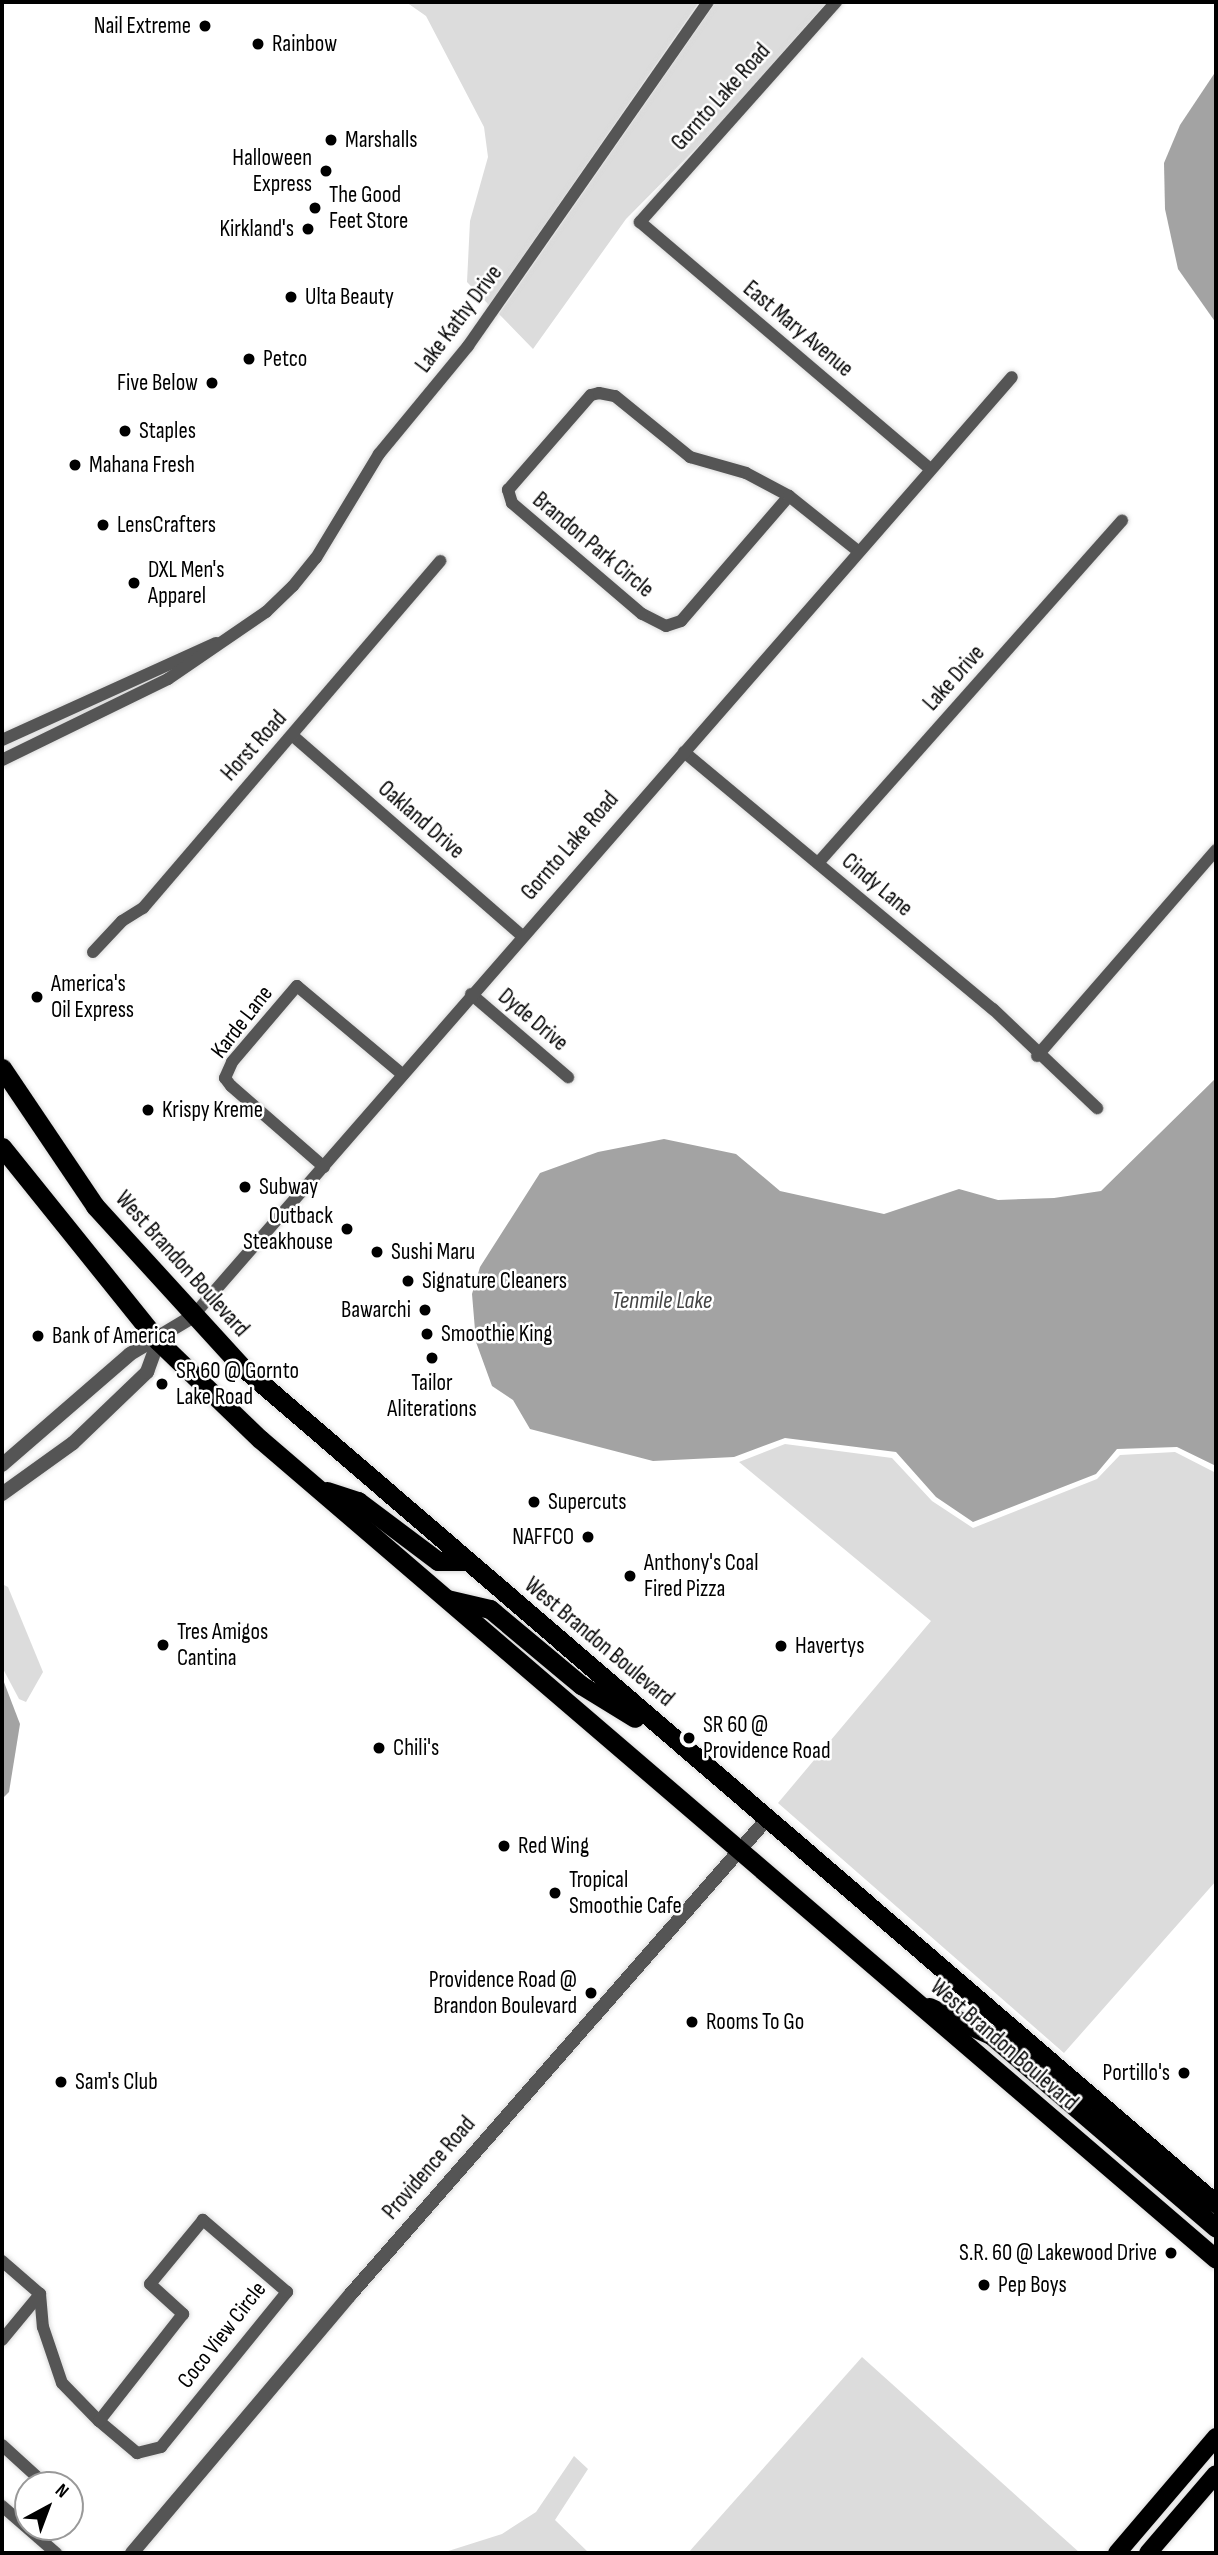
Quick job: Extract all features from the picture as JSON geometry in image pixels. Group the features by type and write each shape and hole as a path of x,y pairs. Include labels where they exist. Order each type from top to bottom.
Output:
{"highway":[{"name":"West Brandon Boulevard","path":"2,1068 95,1206 192,1317 292,1412 1216,2204"},
{"name":"West Brandon Boulevard","path":"2,1147 62,1227 159,1341 318,1488 1216,2259"},
{"path":"318,1488 358,1502 438,1561 466,1561"},
{"path":"447,1599 490,1609 581,1685 688,1751"},
{"path":"918,2003 976,2024 991,2035 1216,2228"}],"main road":[{"path":"1117,2553 1216,2437"},
{"path":"1148,2553 1216,2473"}],"street":[{"name":"Lake Kathy Drive","path":"2,760 168,679 274,605 316,558 379,454 475,336 708,2"},
{"name":"Gornto Lake Road","path":"640,222 836,2"},
{"name":"East Mary Avenue","path":"640,222 929,468"},
{"name":"Gornto Lake Road","path":"2,1465 130,1354 159,1341 192,1317 929,468 1012,377"},
{"name":"Brandon Park Circle","path":"789,496 681,621 666,626 642,614 512,503 508,490 591,395 599,393 615,396 690,457 746,473 789,496 858,551"},
{"name":"Lake Drive","path":"818,863 1122,521"},
{"name":"Horst Road","path":"93,952 122,921 143,908 293,736 439,561"},
{"name":"Lake Kathy Drive","path":"2,740 223,641"},
{"name":"Oakland Drive","path":"293,736 522,936"},
{"name":"Cindy Lane","path":"684,752 993,1009 1037,1056 1097,1108"},
{"path":"1037,1056 1216,850"},
{"name":"Karde Lane","path":"324,1167 225,1078 232,1062 297,986 402,1075"},
{"name":"Dyde Drive","path":"471,995 568,1077"},
{"path":"2,1494 73,1443 148,1372 159,1341"},
{"name":"Providence Road","path":"132,2553 350,2295 767,1819"},
{"name":"Coco View Circle","path":"202,2220 287,2292 161,2447 137,2453 99,2421 183,2314 150,2284 202,2220"},
{"path":"2,2261 40,2294 43,2327 62,2383 99,2421"},
{"path":"2,2340 40,2294"},
{"path":"2,2445 31,2471"},
{"path":"2,2506 11,2518 57,2553"},
{"path":"2,2529 11,2518"}],"shaded area":[{"path":"406,2 699,2 489,305 467,282 470,221 488,157 484,127 426,16"},
{"path":"716,2 827,2 715,129 626,219 533,349 499,314"},
{"path":"785,1444 892,1458 932,1501 973,1528 1097,1479 1120,1455 1175,1452 1216,1473 1216,1881 1064,2053 778,1803 931,1621 739,1462"},
{"path":"2,1584 8,1587 43,1672 26,1702 19,1699 2,1667"},
{"path":"862,2357 1080,2553 688,2553"},
{"path":"574,2456 588,2469 555,2520 589,2553 442,2553 502,2534 536,2512"}],"water":[{"path":"1216,71 1216,323 1178,269 1165,209 1164,163 1180,125"},
{"name":"Tenmile Lake","path":"1216,1078 1216,1466 1177,1447 1117,1449 1096,1474 973,1522 936,1497 896,1452 785,1438 734,1457 653,1461 530,1429 513,1400 492,1386 476,1342 472,1294 480,1267 540,1173 598,1152 664,1139 736,1154 780,1191 884,1214 959,1189 998,1200 1054,1198 1101,1191"},
{"path":"2,1677 20,1724 9,1792 2,1799"}],"place":[{"name":"Nail Extreme","path":"205,26"},
{"name":"Rainbow","path":"258,44"},
{"name":"Marshalls","path":"331,140"},
{"name":"Halloween Express","path":"326,171"},
{"name":"The Good Feet Store","path":"315,208"},
{"name":"Kirkland's","path":"308,229"},
{"name":"Ulta Beauty","path":"291,297"},
{"name":"Petco","path":"249,359"},
{"name":"Five Below","path":"212,383"},
{"name":"Staples","path":"125,431"},
{"name":"Mahana Fresh","path":"75,465"},
{"name":"LensCrafters","path":"103,525"},
{"name":"DXL Men's Apparel","path":"134,583"},
{"name":"America's Oil Express","path":"37,997"},
{"name":"Krispy Kreme","path":"148,1110"},
{"name":"Subway","path":"245,1187"},
{"name":"Outback Steakhouse","path":"347,1229"},
{"name":"Sushi Maru","path":"377,1252"},
{"name":"Signature Cleaners","path":"408,1281"},
{"name":"Bawarchi","path":"425,1310"},
{"name":"Smoothie King","path":"427,1334"},
{"name":"Bank of America","path":"38,1336"},
{"name":"Tailor Aliterations","path":"432,1358"},
{"name":"SR 60 @ Gornto Lake Road","path":"162,1384"},
{"name":"Supercuts","path":"534,1502"},
{"name":"NAFFCO","path":"588,1537"},
{"name":"Anthony's Coal Fired Pizza","path":"630,1576"},
{"name":"Tres Amigos Cantina","path":"163,1645"},
{"name":"Havertys","path":"781,1646"},
{"name":"SR 60 @ Providence Road","path":"689,1738"},
{"name":"Chili's","path":"379,1748"},
{"name":"Red Wing","path":"504,1846"},
{"name":"Tropical Smoothie Cafe","path":"555,1893"},
{"name":"Providence Road @ Brandon Boulevard","path":"591,1993"},
{"name":"Rooms To Go","path":"692,2022"},
{"name":"Portillo's","path":"1184,2073"},
{"name":"Sam's Club","path":"61,2082"},
{"name":"S.R. 60 @ Lakewood Drive","path":"1171,2253"},
{"name":"Pep Boys","path":"984,2285"}]}
